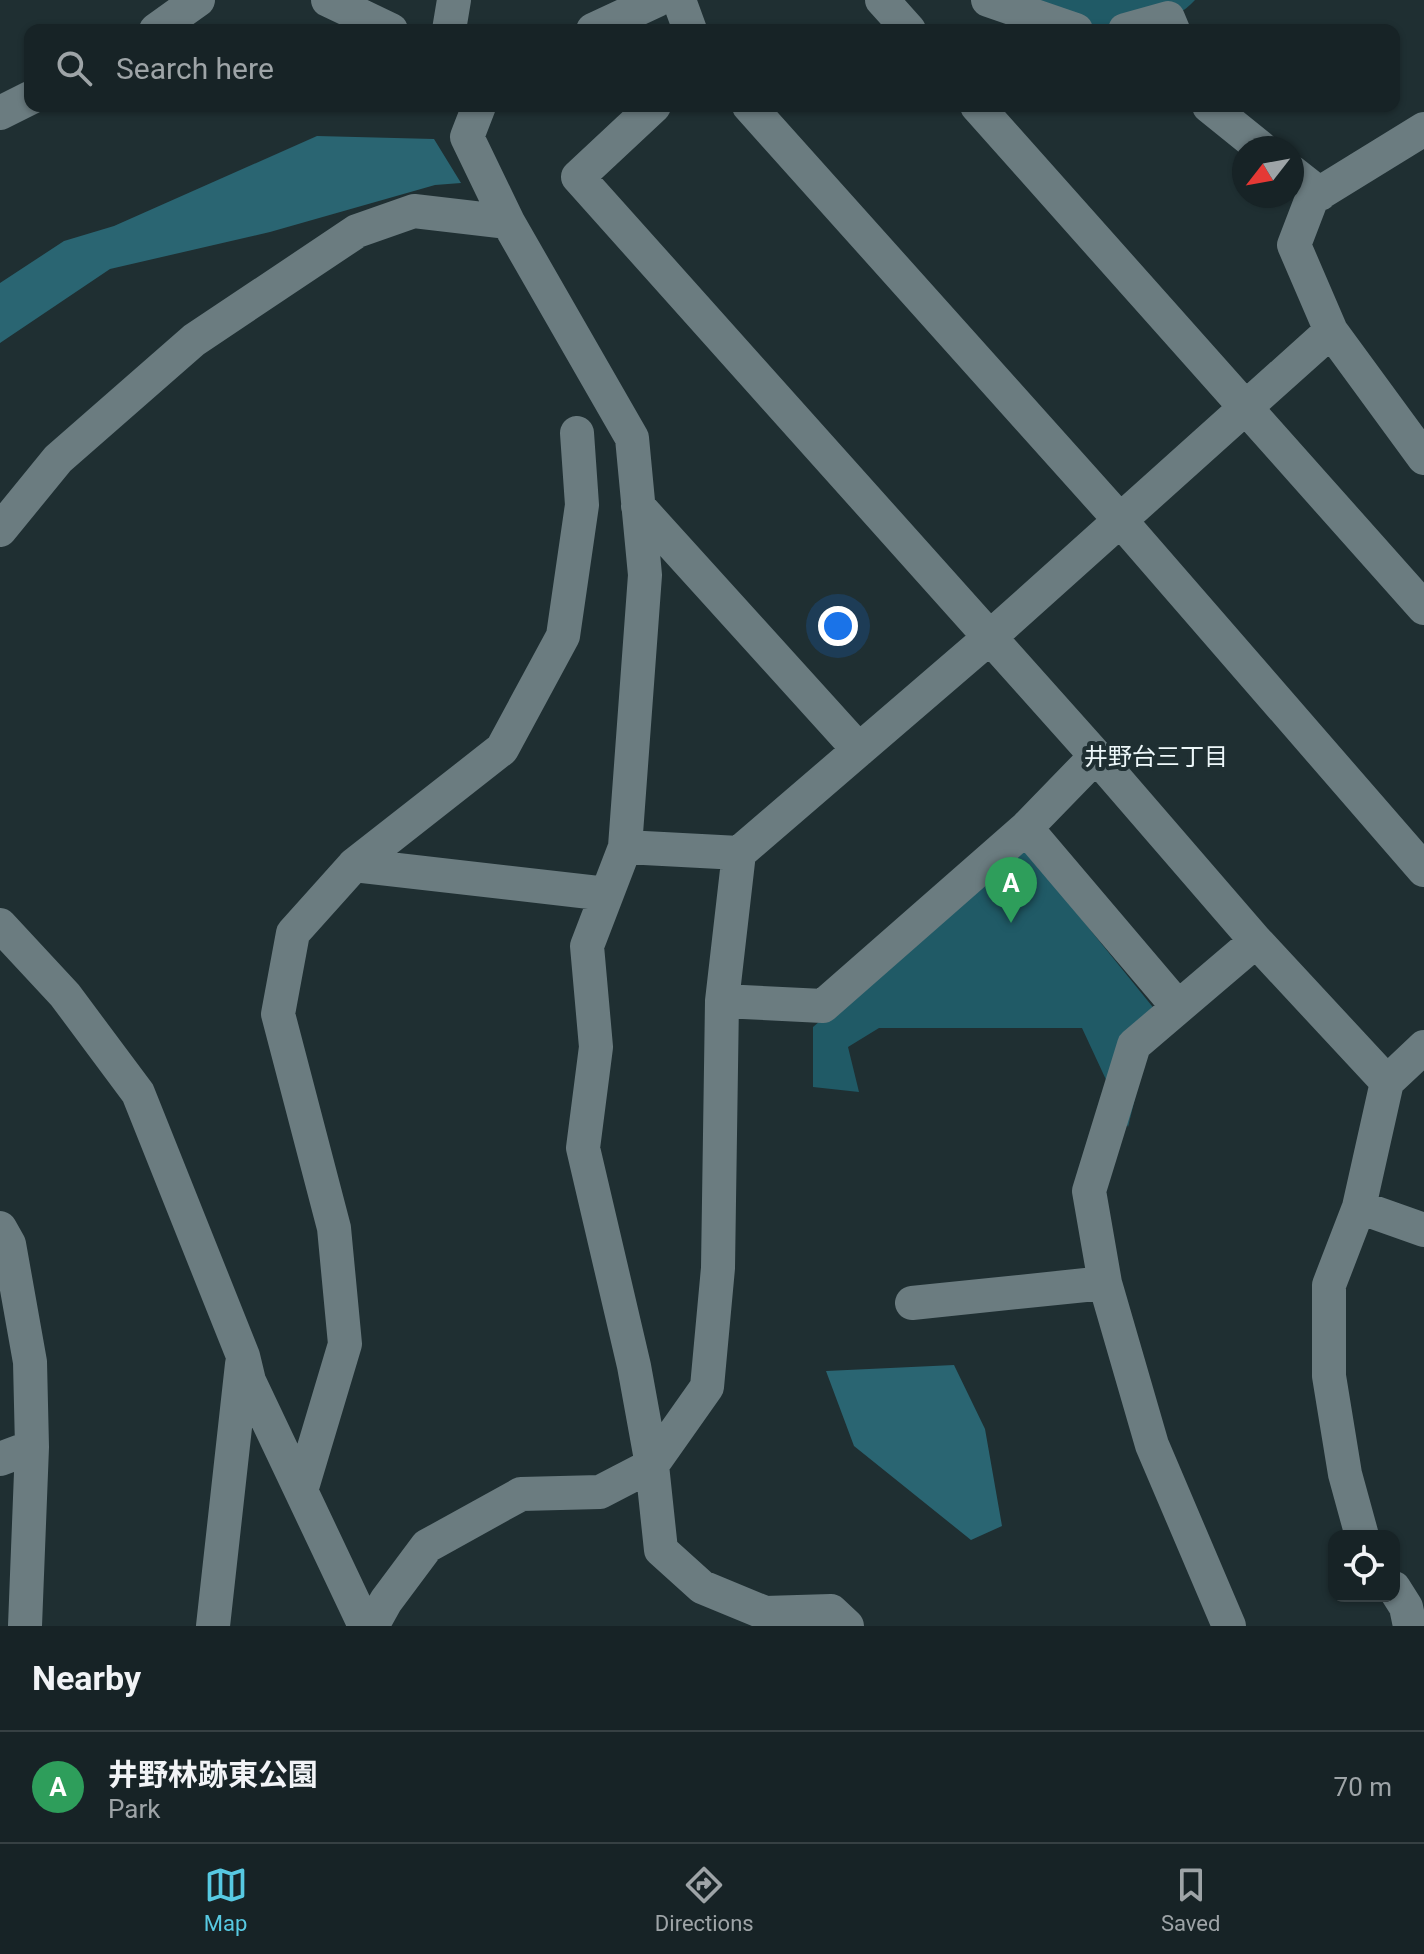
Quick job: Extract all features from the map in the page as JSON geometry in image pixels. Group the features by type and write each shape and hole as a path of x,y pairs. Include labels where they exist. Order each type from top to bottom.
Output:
{"street":[{"path":"164,24 198,0"},
{"path":"328,0 388,19"},
{"path":"450,24 454,0"},
{"path":"606,24 657,0"},
{"path":"679,0 688,24"},
{"path":"882,0 904,24"},
{"path":"988,0 1058,24"},
{"path":"1146,24 1168,18 1170,24"},
{"path":"0,113 24,101"},
{"path":"477,112 467,137 508,222 632,438 645,575 625,847 587,946 596,1047 583,1148 634,1366 652,1465 661,1550 702,1587 765,1613 805,1619 831,1611 847,1626"},
{"path":"648,112 578,177 1096,756 1256,941 1387,1082"},
{"path":"754,112 1120,520 1424,870"},
{"path":"982,112 1424,608"},
{"path":"1216,112 1246,136"},
{"path":"1424,129 1312,198 1294,245 1331,331 1424,458"},
{"path":"1304,181 1320,194"},
{"path":"0,530 58,459 194,340 357,231 414,211 508,222"},
{"path":"372,1626 427,1546 521,1494 600,1492 652,1465 707,1387 718,1268 722,1001 739,853 989,638 1331,331"},
{"path":"301,1491 345,1344 334,1228 278,1014 293,933 354,865 502,749 563,636 582,505 577,433"},
{"path":"638,506 859,750"},
{"path":"722,1001 823,1006 1026,828 1096,756"},
{"path":"1026,828 1178,1007"},
{"path":"625,847 739,853"},
{"path":"354,865 607,894"},
{"path":"0,925 65,995 138,1093 243,1356 249,1381 365,1626"},
{"path":"1229,1626 1152,1445 1105,1283 1089,1191 1134,1045 1256,941"},
{"path":"1360,1530 1345,1474 1329,1376 1329,1285 1359,1207 1387,1082 1424,1047"},
{"path":"1359,1207 1424,1230"},
{"path":"0,1228 9,1244 30,1362 32,1447 25,1626"},
{"path":"912,1303 1105,1283"},
{"path":"213,1626 243,1356"},
{"path":"0,1459 32,1447"},
{"path":"1400,1598 1406,1607 1410,1626"}],"shaded area":[{"path":"988,0 1195,0 1171,18 1156,24 1053,24"},
{"path":"317,136 434,139 461,183 435,185 270,232 110,269 0,343 0,283 64,241 114,226"},
{"path":"1024,848 1156,1011 1128,1127 1082,1028 879,1028 848,1047 859,1092 813,1087 813,1027"},
{"path":"954,1365 985,1429 1002,1526 971,1540 854,1446 826,1371"}],"place":[{"name":"井野林跡東公園","path":"1011,923"}],"district":[{"name":"井野台三丁目","path":"1156,757"}]}
